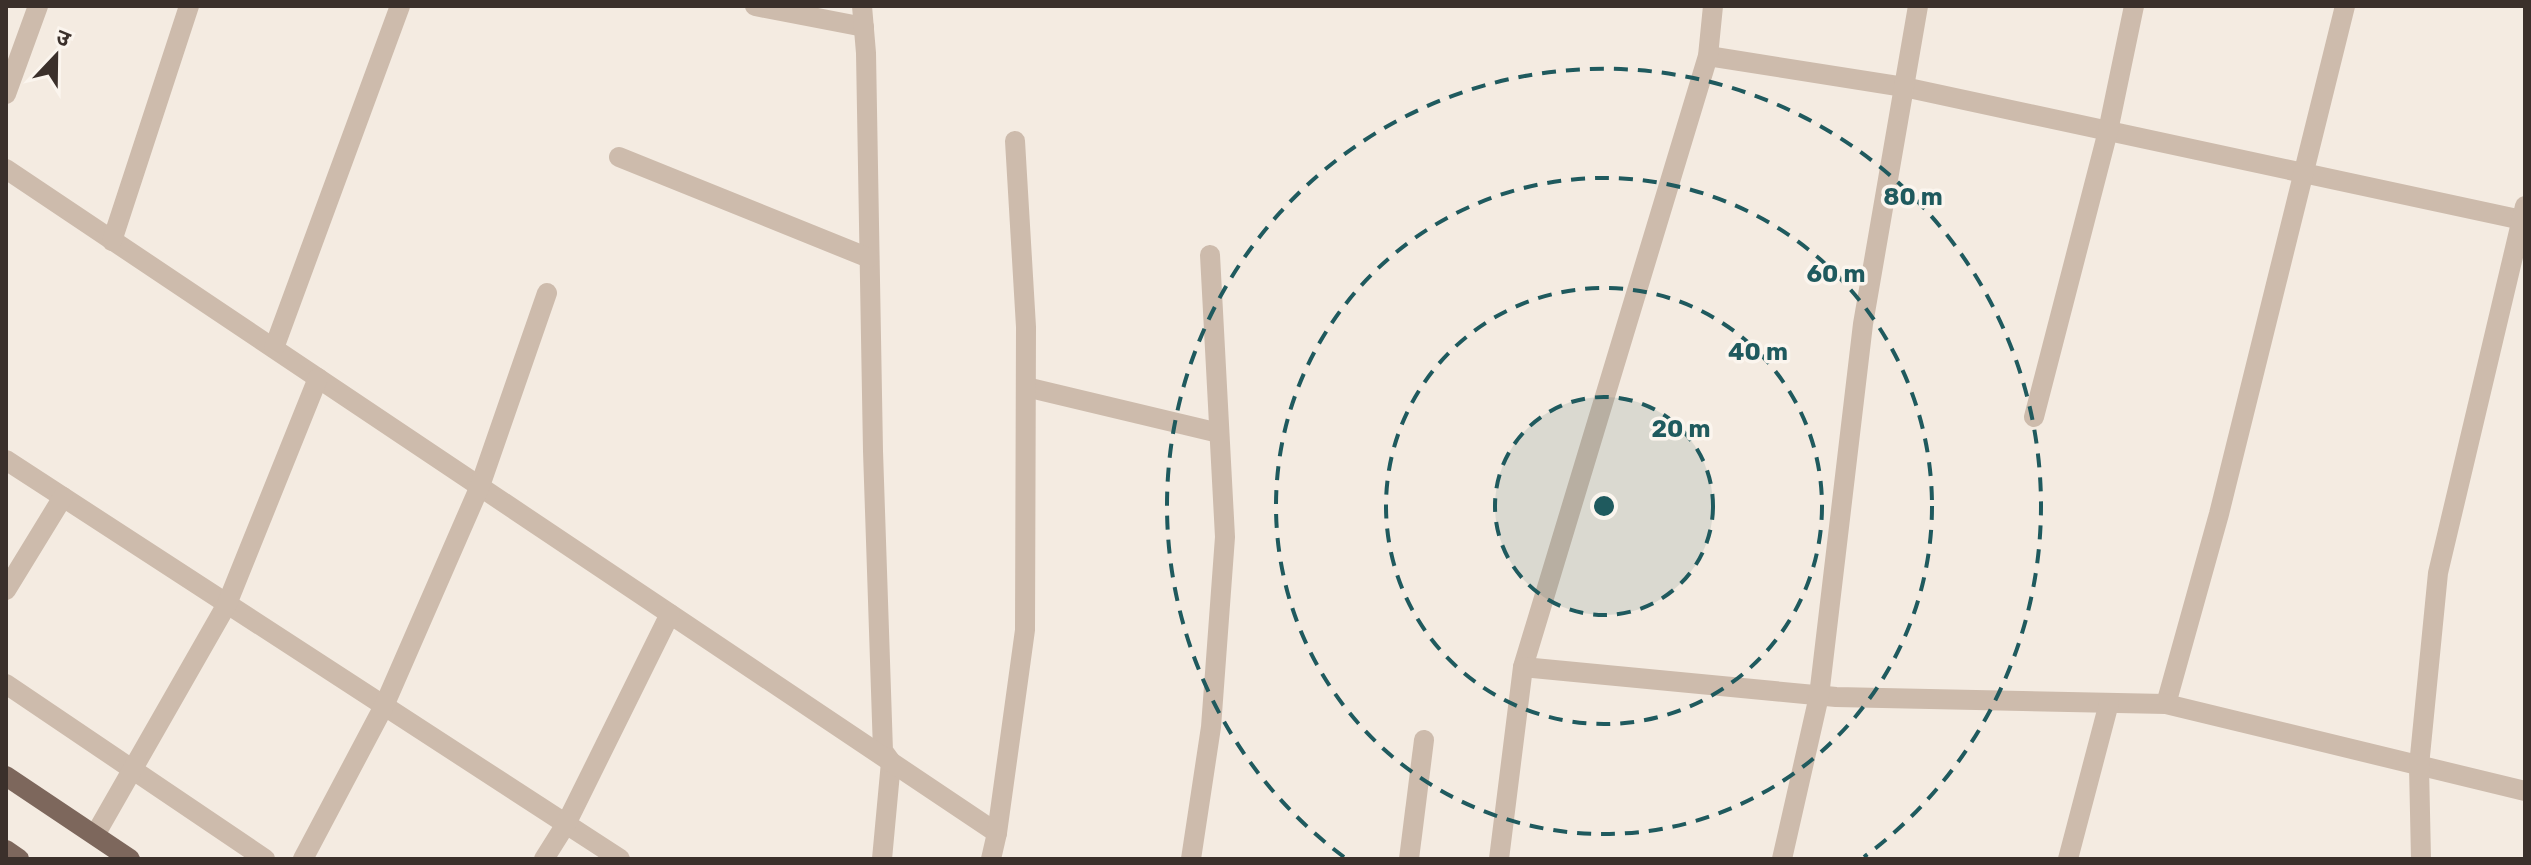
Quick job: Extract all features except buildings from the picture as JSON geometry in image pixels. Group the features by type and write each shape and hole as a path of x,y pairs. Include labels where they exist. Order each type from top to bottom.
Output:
{"main road":[{"path":"6,776 130,859"},
{"path":"6,850 19,859"}],"street":[{"path":"6,94 38,6"},
{"path":"112,241 189,6"},
{"path":"274,348 400,6"},
{"path":"755,6 863,16 883,751 891,762 882,859"},
{"path":"1499,859 1523,667 1708,56 1713,6"},
{"path":"1782,859 1819,696 1863,324 1918,6"},
{"path":"2034,417 2108,131 2134,6"},
{"path":"2166,704 2219,514 2345,6"},
{"path":"1708,56 1904,87 2303,173 2523,213 2438,573 2419,766 2421,859"},
{"path":"991,859 1025,630 1026,327 1015,141"},
{"path":"619,157 869,258"},
{"path":"6,169 997,833"},
{"path":"1191,859 1211,727 1225,537 1210,255"},
{"path":"303,859 384,706 480,486 547,293"},
{"path":"95,835 227,604 318,378"},
{"path":"1026,387 1219,433"},
{"path":"6,460 620,859"},
{"path":"6,590 63,497"},
{"path":"544,859 566,824 670,614"},
{"path":"1523,667 1819,696 2166,704 2525,791"},
{"path":"6,684 265,859"},
{"path":"2068,859 2109,703"},
{"path":"1409,859 1424,740"}]}
